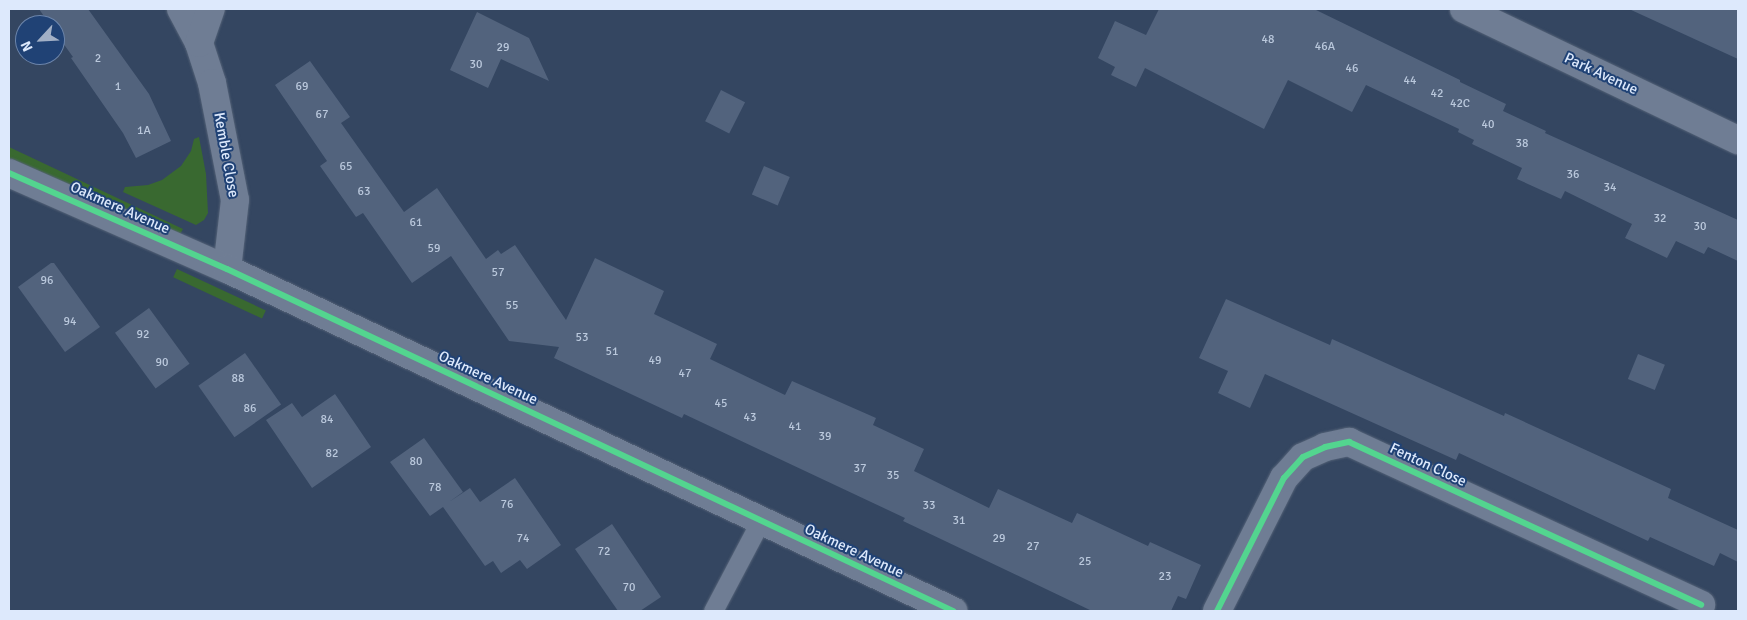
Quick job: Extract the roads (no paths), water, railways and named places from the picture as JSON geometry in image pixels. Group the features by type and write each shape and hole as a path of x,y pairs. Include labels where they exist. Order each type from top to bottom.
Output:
{"street":[{"name":"Kemble Close","path":"181,9 200,43 214,91 235,200 227,269"},
{"path":"200,43 211,9"},
{"name":"Park Avenue","path":"1464,9 1738,140"},
{"name":"Oakmere Avenue","path":"9,173 227,269 953,611"},
{"name":"Fenton Close","path":"1217,611 1284,478 1304,458 1326,447 1349,442 1700,605"}],"lane":[{"path":"713,611 761,520"}]}
